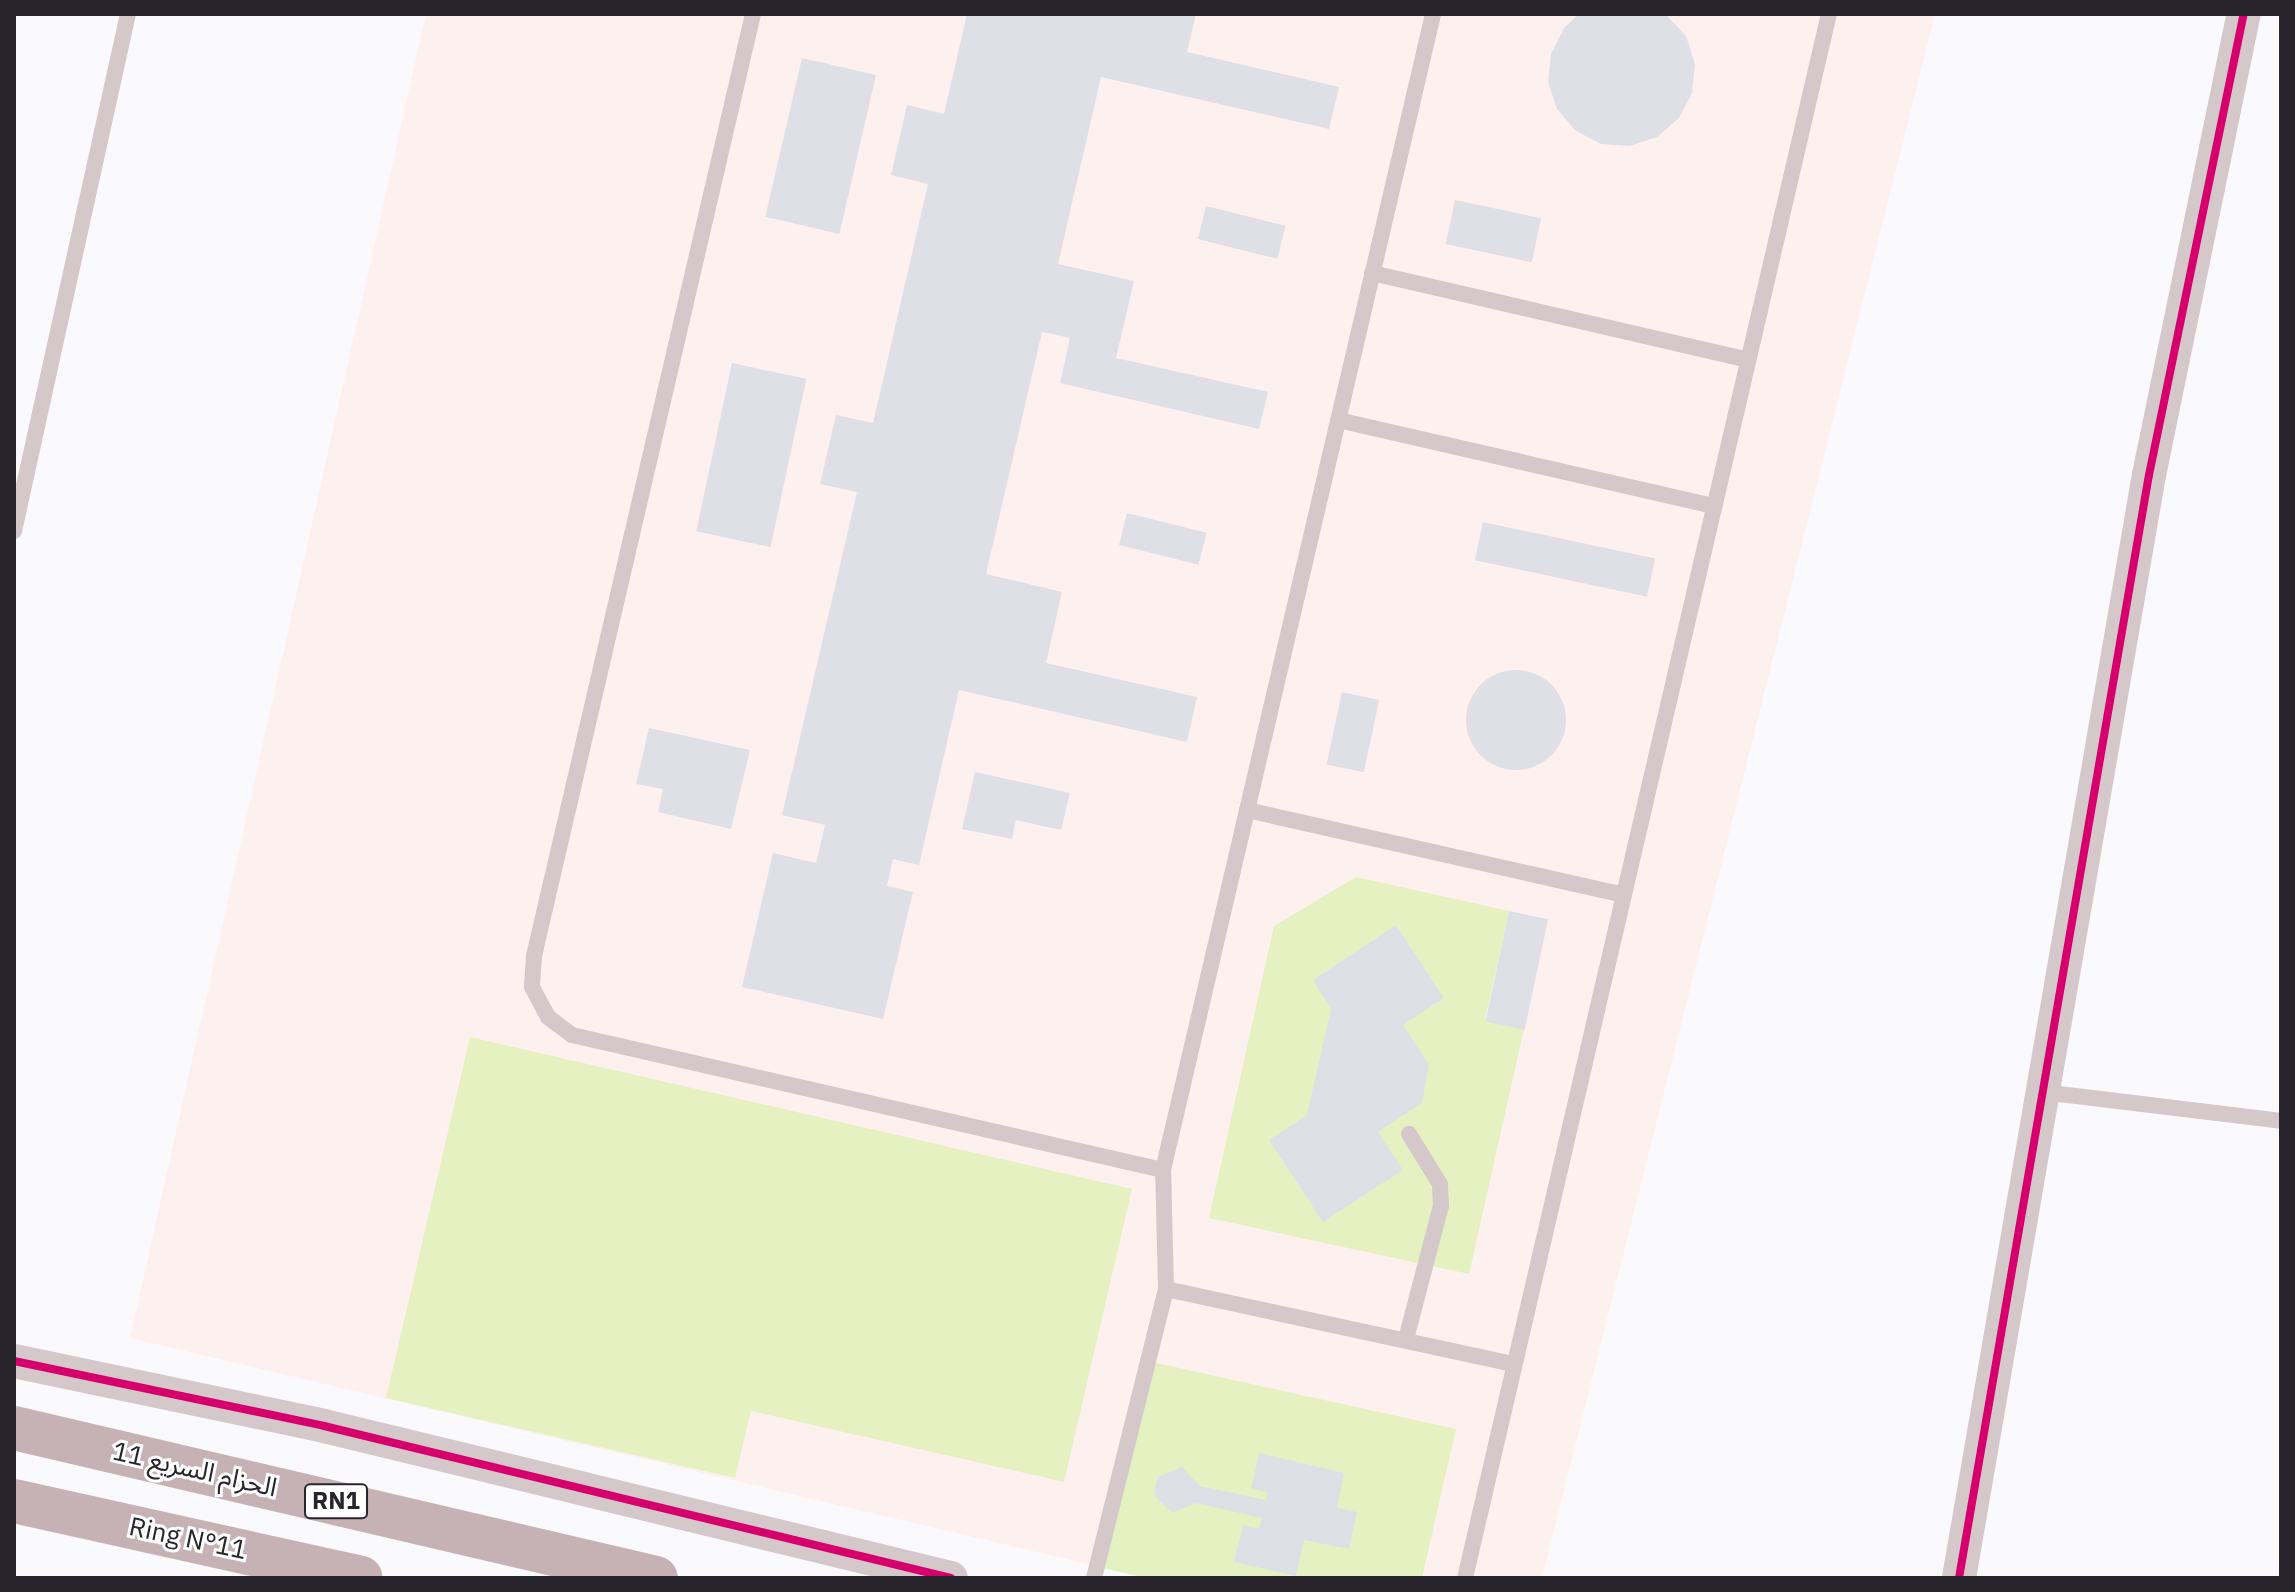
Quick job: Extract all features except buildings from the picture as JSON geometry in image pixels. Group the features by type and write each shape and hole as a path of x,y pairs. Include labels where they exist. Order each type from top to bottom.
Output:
{"highway":[{"name":"الحزام السريع 11","path":"14,1428 656,1578"},
{"name":"Ring N°11","path":"14,1501 361,1578"}],"street":[{"path":"1959,1578 2149,475 2244,14"},
{"path":"14,1361 324,1426 951,1578"}],"lane":[{"path":"14,531 128,14"},
{"path":"753,14 534,956 532,987 548,1017 572,1035 1163,1170"},
{"path":"1094,1578 1166,1289 1163,1170 1433,14"},
{"path":"1465,1578 1829,14"},
{"path":"1372,273 1748,360"},
{"path":"1338,420 1714,506"},
{"path":"1247,810 1623,895"},
{"path":"2043,1092 2281,1121"},
{"path":"1406,1339 1441,1206 1440,1184 1409,1134"},
{"path":"1166,1289 1513,1364"}],"shaded area":[{"path":"426,14 1935,14 1542,1578 1147,1578 130,1338"}],"green space":[{"path":"1356,877 1509,911 1485,1020 1524,1029 1469,1274 1209,1218 1274,926"},
{"path":"470,1037 1132,1189 1064,1482 751,1411 735,1478 386,1398"},
{"path":"1148,1361 1456,1429 1422,1578 1147,1578 1102,1568"}],"cycle path":[{"path":"1959,1578 2149,475 2244,14"},
{"path":"14,1361 324,1426 951,1578"}]}
